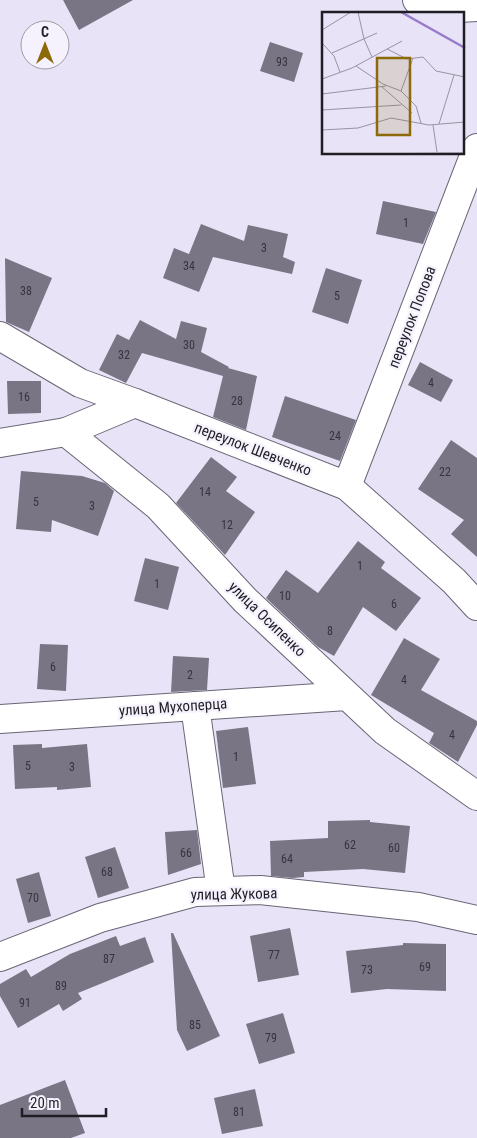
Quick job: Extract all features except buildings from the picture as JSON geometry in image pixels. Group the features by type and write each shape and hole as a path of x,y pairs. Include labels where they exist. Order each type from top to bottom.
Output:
{"street":[{"path":"417,0 443,9 477,7"},
{"name":"переулок Попова","path":"348,486 477,148"},
{"name":"переулок Шевченко","path":"0,336 80,383 348,486 454,580 477,606"},
{"path":"0,443 66,432 136,403"},
{"name":"улица Осипенко","path":"66,432 158,506 245,600 385,731 477,796"},
{"name":"улица Мухоперца","path":"0,719 346,696"},
{"path":"195,706 221,891"},
{"name":"улица Жукова","path":"0,957 100,918 195,892 260,890 418,907 477,920"}]}
